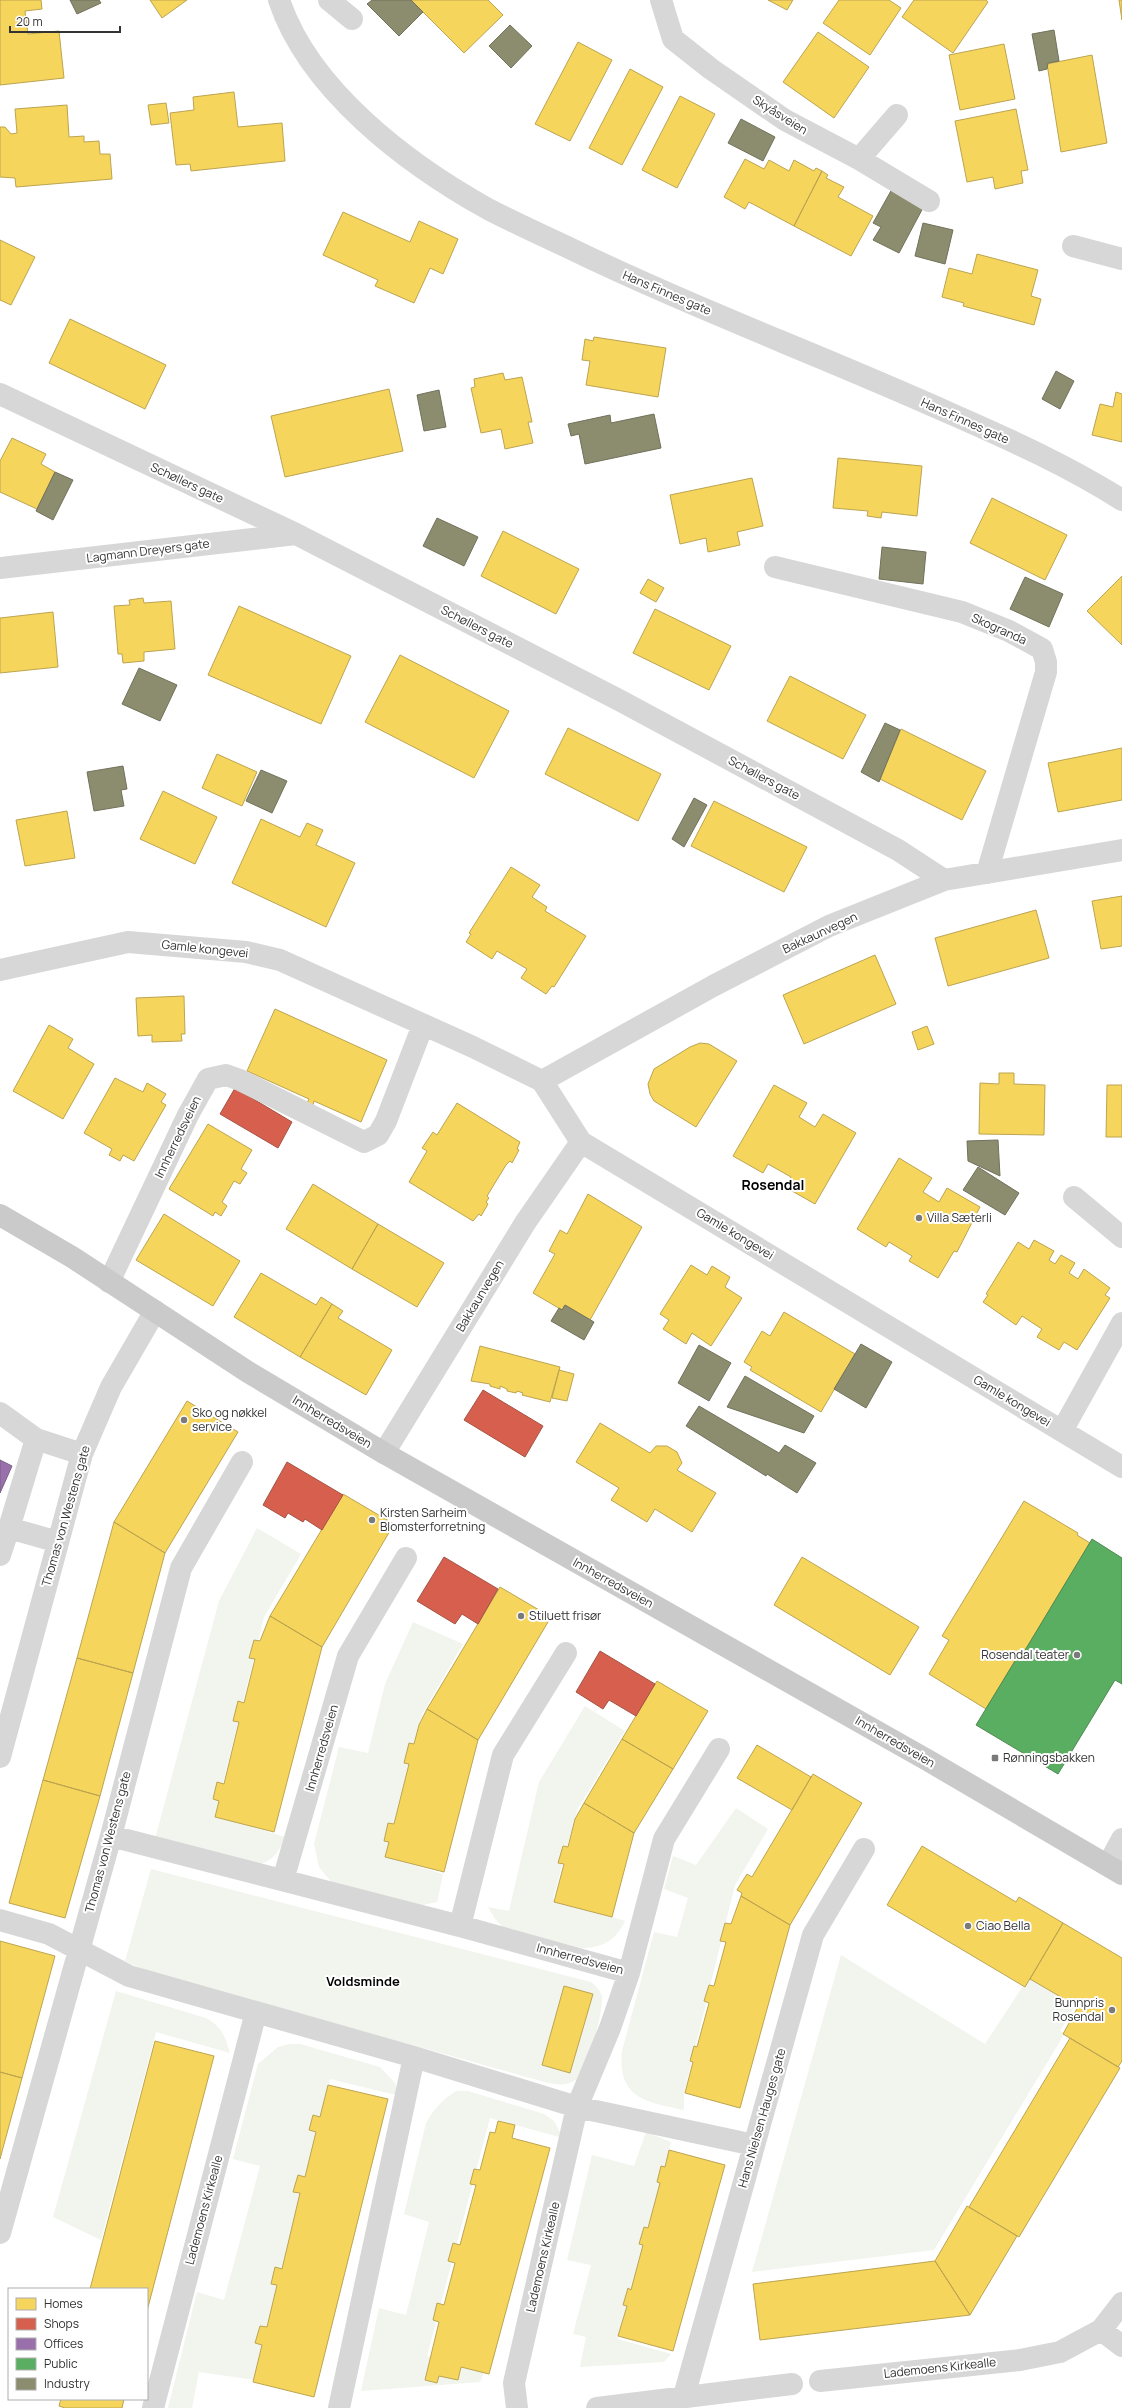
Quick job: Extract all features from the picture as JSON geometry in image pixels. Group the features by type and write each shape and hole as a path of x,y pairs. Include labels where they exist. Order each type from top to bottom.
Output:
{"main road":[{"name":"Innherredsveien","path":"0,1215 155,1311 248,1372 384,1453 930,1761 1115,1870"}],"street":[{"name":"Hans Finnes gate","path":"278,0 283,12 315,68 361,119 417,164 488,209 647,286 867,377 994,433 1095,483 1122,500"},
{"path":"329,0 352,19"},
{"name":"Skyåsveien","path":"661,0 673,38 689,52 785,120 859,159 929,201"},
{"path":"859,159 897,115"},
{"path":"1073,246 1122,259"},
{"name":"Schøllers gate","path":"0,394 296,534 619,700 898,850 944,880"},
{"name":"Lagmann Dreyers gate","path":"0,568 296,534"},
{"name":"Skogranda","path":"775,568 962,612 1009,630 1042,649 1046,662 1046,672 986,873"},
{"name":"Bakkaunvegen","path":"542,1081 713,986 829,926 944,880 1122,850"},
{"name":"Gamle kongevei","path":"0,970 128,942 246,952 280,960 542,1081 581,1142 1122,1467"},
{"name":"Innherredsveien","path":"109,1282 188,1115 208,1080 226,1075 240,1080 364,1142 378,1135 386,1122 423,1025"},
{"name":"Bakkaunvegen","path":"384,1453 525,1223 581,1142"},
{"path":"1074,1197 1122,1237"},
{"name":"Thomas von Westens gate","path":"0,1757 82,1454 111,1387 155,1311"},
{"name":"Gamle kongevei","path":"1062,1431 1122,1323"},
{"path":"0,1413 36,1439 82,1454"},
{"path":"0,1555 36,1439"},
{"name":"Thomas von Westens gate","path":"0,2233 111,1836 181,1568 242,1462"},
{"path":"9,1528 58,1542"},
{"name":"Innherredsveien","path":"283,1880 348,1656 406,1558"},
{"path":"460,1926 503,1755 566,1653"},
{"name":"Innherredsveien","path":"111,1836 460,1926 629,1973 664,1839 719,1749"},
{"path":"1115,1870 1122,1839"},
{"name":"Hans Nielsen Hauges gate","path":"684,2396 813,1935 864,1849"},
{"path":"0,1920 49,1934 128,1976 414,2057 577,2108 754,2145"},
{"name":"Lademoens Kirkealle","path":"517,2408 514,2383 577,2108 610,2028 629,1973"},
{"name":"Lademoens Kirkealle","path":"152,2408 256,2012"},
{"path":"339,2408 414,2057"},
{"path":"1122,2303 1101,2330 1122,2346"},
{"name":"Lademoens Kirkealle","path":"820,2381 1020,2360 1060,2352 1101,2330"},
{"path":"597,2408 684,2396 792,2384"}],"shaded area":[{"path":"257,1528 301,1554 264,1617 215,1816 285,1837 276,1854 272,1858 258,1865 251,1866 155,1839 219,1601"},
{"path":"413,1622 463,1644 422,1714 386,1857 443,1874 437,1902 413,1907 333,1884 319,1867 314,1844 339,1747 368,1753 385,1684"},
{"path":"585,1706 625,1731 577,1810 553,1899 625,1921 613,1938 608,1942 589,1948 581,1948 504,1928 495,1919 488,1907 509,1911 539,1782"},
{"path":"736,1808 768,1829 735,1885 684,2093 684,2110 646,2100 629,2088 624,2079 622,2051 654,1932 677,1937 688,1898 664,1889 673,1856 696,1865"},
{"path":"151,1869 591,1982 601,1993 602,2004 598,2027 590,2053 581,2074 577,2079 570,2083 548,2083 145,1970 125,1961"},
{"path":"841,1955 985,2044 1029,1977 1076,2005 1060,2031 1065,2033 934,2250 752,2272"},
{"path":"116,1991 206,2018 216,2025 222,2032 230,2053 156,2032 101,2240 53,2217"},
{"path":"289,2044 300,2044 380,2067 395,2083 400,2096 330,2079 255,2380 199,2372 192,2408 168,2408 197,2292 224,2300 260,2166 233,2159 258,2064 278,2047"},
{"path":"456,2091 468,2091 544,2114 554,2121 563,2138 490,2118 427,2356 484,2372 480,2382 361,2391 379,2308 406,2315 429,2222 404,2214 426,2123 439,2105"},
{"path":"646,2132 671,2142 618,2339 671,2354 664,2362 580,2367 586,2337 573,2334 591,2265 567,2260 592,2155 634,2166"}],"building: Homes":[{"path":"0,0 41,0 42,9 25,11 28,34 59,31 64,78 0,85"},
{"path":"150,0 187,0 162,18"},
{"path":"411,0 488,0 503,15 464,53"},
{"path":"768,0 793,0 787,10"},
{"path":"839,0 889,0 901,8 870,55 823,23"},
{"path":"914,0 986,0 988,2 953,53 902,17"},
{"path":"1119,0 1122,0 1122,20"},
{"path":"818,32 869,67 834,118 783,82"},
{"path":"578,42 612,60 570,141 535,124"},
{"path":"1004,44 1015,99 960,110 949,55"},
{"path":"1092,55 1107,143 1061,152 1047,64"},
{"path":"630,69 663,87 622,165 589,148"},
{"path":"234,92 238,127 282,123 285,161 191,171 190,164 176,165 170,113 194,110 193,97"},
{"path":"680,96 715,114 677,188 642,170"},
{"path":"166,103 169,123 151,125 148,105"},
{"path":"67,105 69,137 84,136 84,142 99,141 100,154 110,154 112,179 16,187 15,178 0,177 0,127 5,127 11,134 17,133 15,109"},
{"path":"1016,109 1028,170 1021,171 1023,183 995,189 993,177 967,182 955,121"},
{"path":"745,159 764,169 769,160 789,171 794,160 814,171 816,168 822,171 794,226 749,202 745,209 724,197"},
{"path":"822,171 828,175 826,178 844,187 838,197 873,216 851,256 794,226"},
{"path":"343,212 410,242 419,221 458,239 443,274 430,268 414,303 375,286 378,280 323,255"},
{"path":"0,240 35,257 11,305 0,300"},
{"path":"977,254 1038,270 1031,296 1041,299 1034,325 963,306 964,303 942,297 949,268 972,274"},
{"path":"70,319 166,365 145,409 49,363"},
{"path":"594,337 666,348 658,397 586,385 590,361 582,360 585,339 593,341"},
{"path":"503,373 505,380 522,377 532,422 528,422 533,443 505,449 501,429 481,433 471,388 475,387 474,379"},
{"path":"389,389 403,451 285,477 271,416"},
{"path":"1116,392 1122,394 1122,442 1092,435 1100,404 1113,407"},
{"path":"12,438 46,454 41,464 55,472 37,509 0,492 0,461"},
{"path":"838,458 922,466 917,516 882,512 881,518 867,516 868,511 833,508"},
{"path":"752,478 763,526 737,532 740,545 708,552 706,538 680,544 670,495"},
{"path":"992,498 1067,535 1045,580 970,543"},
{"path":"503,531 579,569 556,614 481,576"},
{"path":"1122,576 1122,645 1087,611"},
{"path":"648,579 664,588 656,602 640,593"},
{"path":"143,598 144,603 171,601 175,649 144,652 144,661 123,663 122,654 118,654 114,606 130,605 129,600"},
{"path":"239,606 351,656 321,724 208,675"},
{"path":"655,609 731,646 709,690 633,653"},
{"path":"53,612 58,667 0,673 0,618"},
{"path":"400,655 509,711 474,778 365,722"},
{"path":"790,676 866,715 843,759 767,721"},
{"path":"568,728 661,774 638,821 545,774"},
{"path":"901,729 986,771 962,820 880,779"},
{"path":"1122,748 1122,800 1058,812 1048,763"},
{"path":"217,754 257,772 242,806 202,788"},
{"path":"163,791 217,817 195,864 140,839"},
{"path":"714,801 807,847 784,892 691,846"},
{"path":"67,811 75,858 25,866 16,820"},
{"path":"261,819 300,837 307,823 323,830 316,845 355,863 326,927 232,883"},
{"path":"511,867 540,885 532,897 547,907 545,911 586,936 554,987 552,986 546,994 521,978 527,969 497,951 492,959 466,942 471,934 469,933"},
{"path":"1122,896 1122,946 1101,949 1092,901"},
{"path":"1036,910 1049,958 948,986 935,938"},
{"path":"875,955 896,1004 804,1044 783,995"},
{"path":"184,996 185,1034 181,1034 182,1041 152,1042 152,1035 138,1036 136,998"},
{"path":"275,1009 387,1060 361,1122 314,1101 313,1105 307,1103 309,1099 247,1071"},
{"path":"49,1025 73,1039 68,1048 94,1064 63,1119 13,1091"},
{"path":"927,1026 934,1044 918,1050 912,1032"},
{"path":"700,1043 709,1044 737,1061 696,1127 654,1101 650,1094 648,1084 654,1069 690,1047"},
{"path":"999,1073 1014,1073 1014,1084 1045,1085 1044,1135 979,1134 980,1083 999,1084"},
{"path":"115,1078 143,1092 147,1083 166,1094 161,1102 166,1105 134,1161 123,1155 120,1161 109,1155 112,1149 84,1133"},
{"path":"774,1085 807,1103 799,1117 815,1127 823,1114 856,1133 815,1204 785,1187 791,1177 768,1164 763,1173 733,1156"},
{"path":"1107,1085 1122,1085 1122,1137 1106,1137"},
{"path":"457,1103 520,1142 517,1149 519,1150 512,1163 510,1161 506,1165 487,1196 489,1198 486,1202 488,1204 481,1216 479,1214 473,1221 409,1182 427,1151 422,1148 433,1132 437,1135"},
{"path":"208,1124 252,1150 241,1169 247,1173 240,1184 234,1181 222,1202 227,1206 221,1216 215,1212 213,1216 169,1189"},
{"name":"Villa Sæterli","path":"899,1158 932,1178 923,1192 939,1202 947,1188 980,1207 957,1252 954,1251 938,1278 909,1261 912,1256 889,1242 886,1247 857,1229"},
{"path":"313,1184 378,1224 352,1269 286,1229"},
{"path":"588,1194 642,1227 590,1320 565,1305 562,1310 533,1293 555,1254 549,1251 560,1230 567,1234"},
{"path":"164,1214 240,1261 213,1306 136,1260"},
{"path":"378,1224 444,1263 417,1307 352,1269"},
{"path":"1034,1240 1054,1251 1049,1260 1055,1264 1061,1255 1075,1263 1069,1273 1078,1279 1084,1269 1110,1288 1105,1295 1110,1298 1077,1350 1064,1342 1059,1350 1037,1337 1042,1329 1022,1316 1016,1325 983,1302 988,1295 986,1294 1018,1242 1029,1249"},
{"path":"691,1265 707,1275 712,1266 730,1277 725,1287 742,1298 711,1346 692,1333 686,1344 663,1329 669,1320 660,1314"},
{"path":"261,1273 316,1305 321,1297 332,1304 300,1357 234,1317"},
{"path":"332,1304 343,1311 338,1318 392,1350 366,1395 300,1357"},
{"path":"784,1312 855,1354 821,1412 750,1370 752,1367 744,1362 762,1331 770,1336"},
{"path":"480,1346 560,1367 550,1402 522,1395 523,1393 517,1391 516,1393 507,1391 507,1389 500,1386 500,1389 490,1386 490,1384 471,1381"},
{"path":"559,1370 574,1374 567,1401 552,1398"},
{"path":"187,1401 238,1432 165,1553 114,1522"},
{"path":"600,1423 650,1453 656,1446 667,1446 677,1452 682,1463 677,1470 716,1493 692,1532 655,1509 647,1522 611,1500 619,1488 576,1462"},
{"path":"343,1494 394,1524 322,1647 270,1616"},
{"path":"1024,1501 1078,1533 1077,1535 1090,1543 1021,1657 1018,1656 986,1709 929,1674 949,1640 942,1636"},
{"path":"114,1522 165,1553 133,1673 77,1658"},
{"path":"802,1557 919,1627 890,1675 774,1605"},
{"path":"500,1587 551,1617 478,1740 427,1709"},
{"path":"270,1616 322,1647 274,1832 215,1817 219,1801 213,1799 217,1782 224,1784 239,1722 233,1721 238,1701 244,1703 255,1659 249,1658 254,1640 260,1641"},
{"path":"77,1658 133,1673 100,1796 43,1780"},
{"path":"657,1681 708,1711 673,1769 622,1739"},
{"path":"427,1709 478,1740 444,1872 385,1857 389,1842 384,1841 388,1823 394,1824 409,1764 404,1763 409,1743 414,1744 419,1725"},
{"path":"622,1739 673,1769 634,1833 584,1803"},
{"path":"757,1745 811,1777 792,1810 737,1778"},
{"path":"813,1774 862,1803 790,1925 741,1896 742,1893 737,1890 747,1874 752,1877"},
{"path":"43,1780 100,1796 65,1918 9,1903"},
{"path":"584,1803 634,1833 612,1917 554,1902 564,1864 558,1863 563,1846 568,1847 575,1819"},
{"path":"922,1846 1016,1902 1019,1897 1063,1923 1025,1987 887,1905"},
{"path":"741,1896 790,1925 740,2108 685,2093 693,2062 690,2061 694,2046 697,2047 709,2003 704,2001 709,1985 714,1986 726,1942 720,1941 725,1923 731,1924"},
{"path":"1063,1923 1122,1958 1122,2061 1118,2067 1063,2034 1078,2007 1030,1979"},
{"path":"0,1941 55,1956 22,2078 0,2072"},
{"path":"564,1986 593,1994 570,2073 542,2065"},
{"path":"1070,2038 1120,2068 1019,2237 969,2207"},
{"path":"155,2041 214,2056 148,2307 148,2288 90,2288"},
{"path":"0,2072 22,2078 0,2159"},
{"path":"328,2085 388,2099 314,2397 253,2382 262,2345 255,2343 260,2326 267,2327 277,2285 271,2284 275,2267 282,2269 300,2193 293,2192 298,2175 305,2177 316,2132 309,2130 313,2115 320,2117"},
{"path":"498,2121 515,2125 512,2138 550,2148 489,2374 461,2367 458,2380 439,2376 437,2383 425,2380 439,2322 433,2320 437,2303 444,2305 455,2263 448,2261 453,2243 460,2245 476,2185 470,2184 474,2169 480,2170 490,2132 495,2133"},
{"path":"669,2150 725,2165 673,2351 618,2336 627,2306 623,2305 628,2288 631,2290 643,2245 639,2244 644,2227 648,2228 660,2183 657,2182 661,2166 665,2167"},
{"path":"967,2206 1017,2236 970,2315 935,2261"},
{"path":"935,2261 970,2315 760,2340 753,2284"},
{"path":"61,2400 124,2400 122,2408 65,2408 59,2406"}],"building: Shops":[{"path":"235,1088 292,1122 278,1148 220,1114"},
{"path":"483,1390 543,1426 525,1457 464,1420"},
{"path":"287,1462 343,1495 322,1530 305,1519 303,1522 288,1513 285,1518 263,1505"},
{"path":"444,1557 498,1589 478,1624 462,1614 455,1624 417,1601"},
{"path":"600,1651 655,1684 636,1716 609,1700 603,1709 576,1692"}],"building: Offices":[{"path":"0,1460 12,1466 0,1493"}],"building: Public":[{"path":"1092,1539 1122,1558 1122,1684 1115,1680 1058,1774 976,1725 1018,1656 1021,1657"}],"building: Industry":[{"path":"70,0 99,0 101,3 77,14"},
{"path":"372,0 411,0 423,12 399,36 367,4"},
{"path":"510,25 532,46 511,68 489,46"},
{"path":"1054,30 1059,61 1048,63 1047,69 1039,71 1032,34"},
{"path":"741,119 775,137 763,161 728,143"},
{"path":"892,189 924,206 899,253 873,240 881,227 873,223"},
{"path":"923,223 953,230 945,264 915,256"},
{"path":"1056,371 1074,381 1060,409 1042,399"},
{"path":"439,390 446,427 424,431 417,395"},
{"path":"654,414 661,448 585,464 579,434 571,436 568,424 610,415 611,423"},
{"path":"55,472 73,480 53,520 36,511"},
{"path":"437,518 478,537 464,566 423,546"},
{"path":"882,547 926,552 923,584 879,579"},
{"path":"1025,577 1063,594 1049,627 1010,609"},
{"path":"139,668 177,685 160,721 122,704"},
{"path":"885,723 900,730 879,782 861,772"},
{"path":"123,766 127,789 121,790 124,806 94,811 87,772"},
{"path":"261,770 287,781 272,813 246,801"},
{"path":"694,798 707,805 684,847 672,839"},
{"path":"998,1140 1000,1176 968,1161 967,1141"},
{"path":"978,1167 1019,1193 1005,1215 963,1190"},
{"path":"565,1305 594,1322 584,1340 551,1321 559,1308 562,1310"},
{"path":"861,1344 892,1362 866,1408 834,1389"},
{"path":"699,1345 731,1363 709,1401 678,1383"},
{"path":"745,1376 814,1416 804,1433 727,1407"},
{"path":"699,1406 779,1453 785,1445 816,1463 797,1493 767,1474 766,1476 686,1426"}],"place":[{"name":"Villa Sæterli","path":"919,1218"},
{"name":"Sko og nøkkel service","path":"184,1420"},
{"name":"Kirsten Sarheim Blomsterforretning","path":"372,1520"},
{"name":"Stiluett frisør","path":"521,1616"},
{"name":"Rosendal teater","path":"1077,1655"},
{"name":"Rønningsbakken","path":"995,1758"},
{"name":"Ciao Bella","path":"968,1926"},
{"name":"Bunnpris Rosendal","path":"1112,2010"}],"district":[{"name":"Rosendal","path":"773,1185"},
{"name":"Voldsminde","path":"363,1981"}]}
